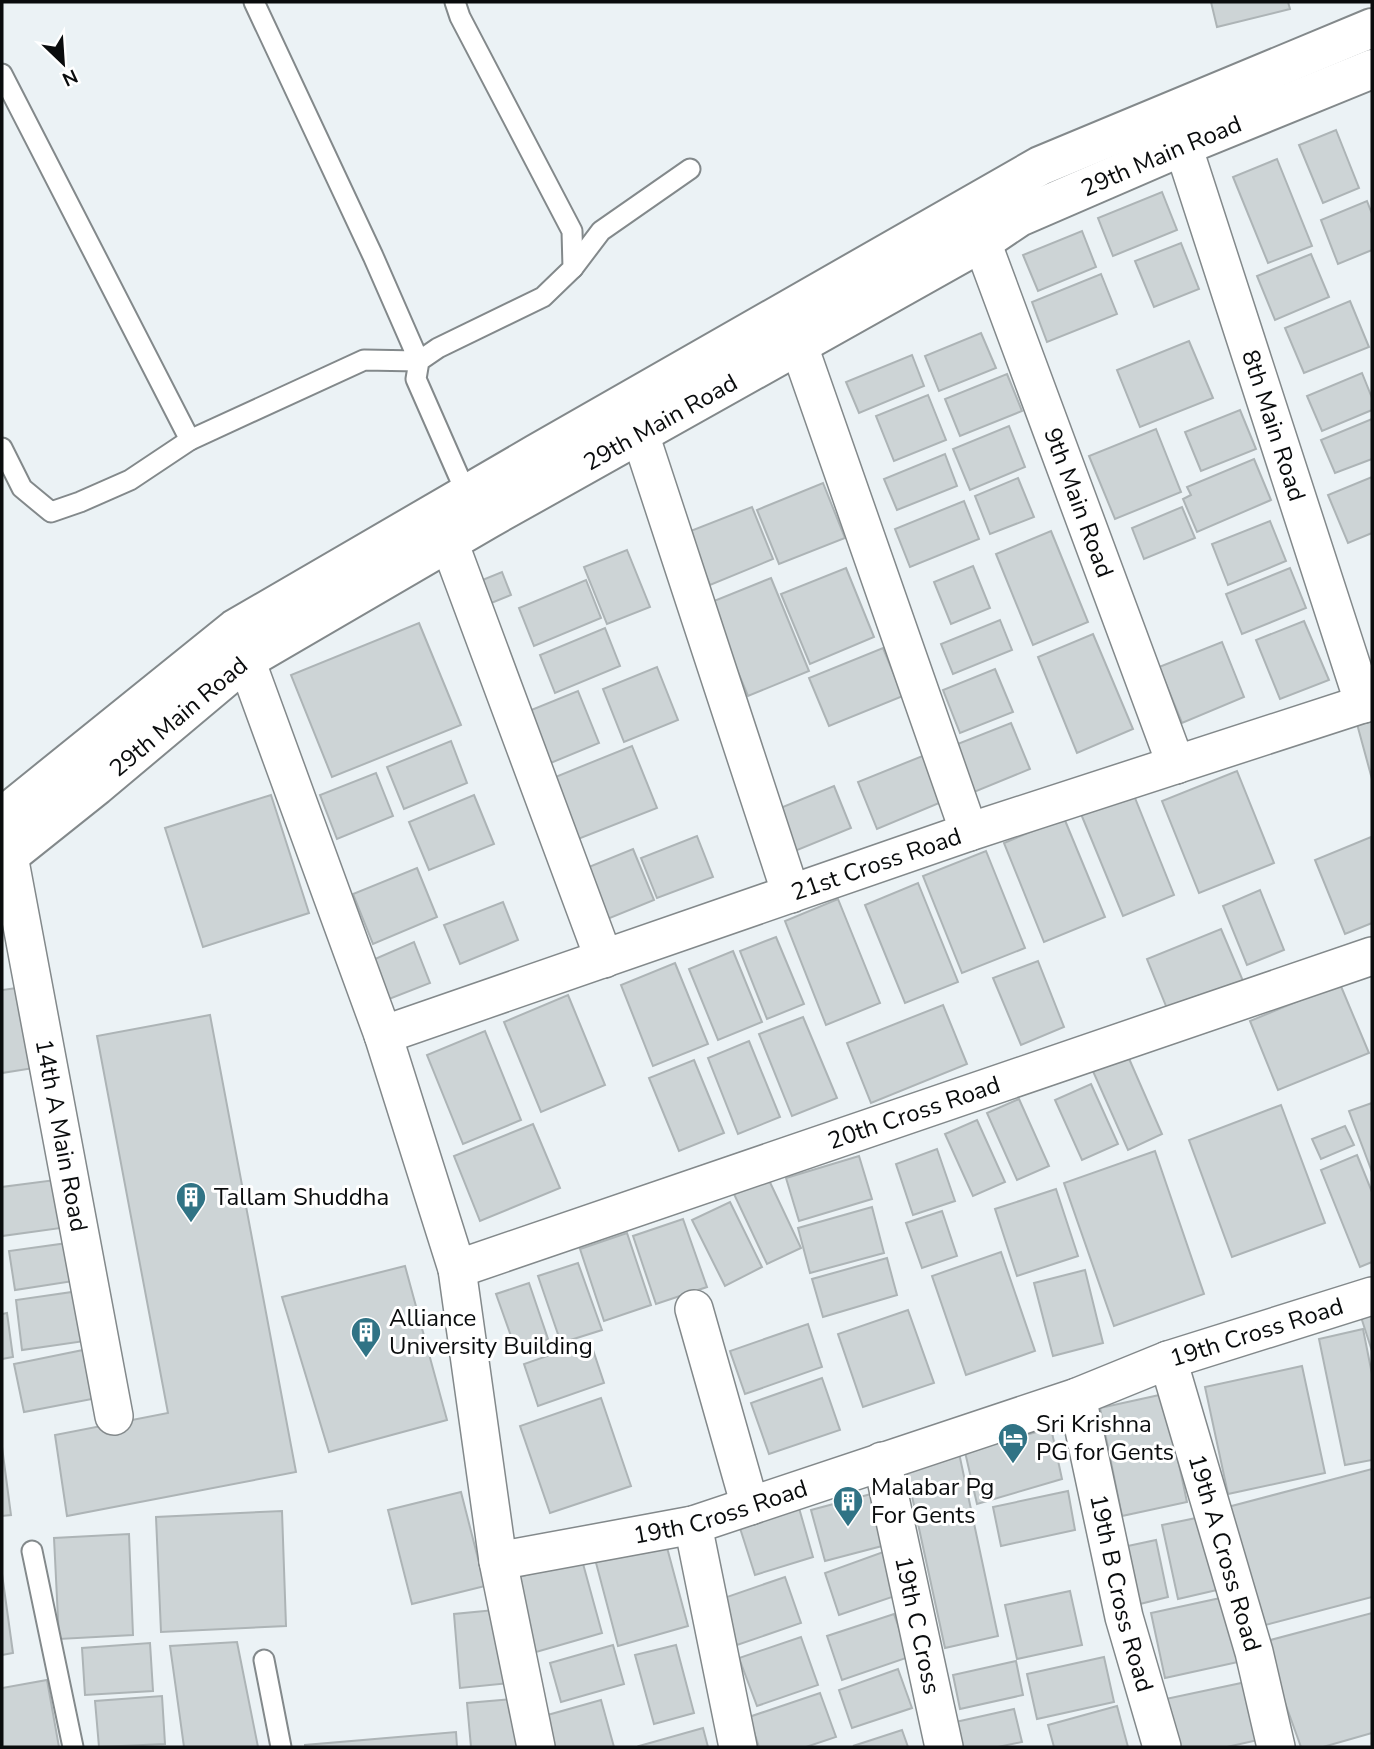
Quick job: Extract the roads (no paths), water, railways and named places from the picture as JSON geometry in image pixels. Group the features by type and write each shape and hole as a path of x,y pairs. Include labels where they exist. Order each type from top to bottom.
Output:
{"main road":[{"path":"1366,30 1372,70"},
{"name":"29th Main Road","path":"2,817 235,629 467,495 1040,166 1366,30"},
{"name":"29th Main Road","path":"4,853 246,660 449,542 982,242 1019,217 1183,146 1372,70"}],"street":[{"name":"8th Main Road","path":"1183,146 1368,702"},
{"name":"9th Main Road","path":"982,242 1176,765"},
{"path":"799,346 969,832"},
{"path":"640,434 791,894"},
{"path":"449,542 604,958"},
{"path":"246,660 383,1035 457,1269 498,1561 536,1747"},
{"name":"21st Cross Road","path":"383,1035 969,832 1368,702"},
{"name":"14th A Main Road","path":"4,853 114,1416"},
{"name":"20th Cross Road","path":"457,1269 1372,956"},
{"name":"19th Cross Road","path":"498,1561 693,1525 1077,1397 1168,1360 1372,1296"},
{"path":"694,1309 750,1506"},
{"name":"19th A Cross Road","path":"1168,1360 1254,1652 1276,1747"},
{"name":"19th B Cross Road","path":"1077,1397 1124,1617 1163,1747"},
{"name":"19th C Cross","path":"882,1461 944,1747"},
{"path":"693,1525 738,1747"}],"lane":[{"path":"254,2 368,244 419,361 416,379 467,495"},
{"path":"455,2 460,18 572,231 573,268"},
{"path":"2,74 191,439"},
{"path":"2,448 22,488 51,512 80,502 130,480 191,439 364,360 419,361 438,348 543,297 573,268 601,231 690,169"},
{"path":"32,1551 73,1747"},
{"path":"264,1660 281,1747"}],"place":[{"name":"Tallam Shuddha","path":"191,1224"},
{"name":"Alliance University Building","path":"366,1359"},
{"name":"Sri Krishna PG for Gents","path":"1013,1465"},
{"name":"Malabar Pg For Gents","path":"848,1528"}]}
